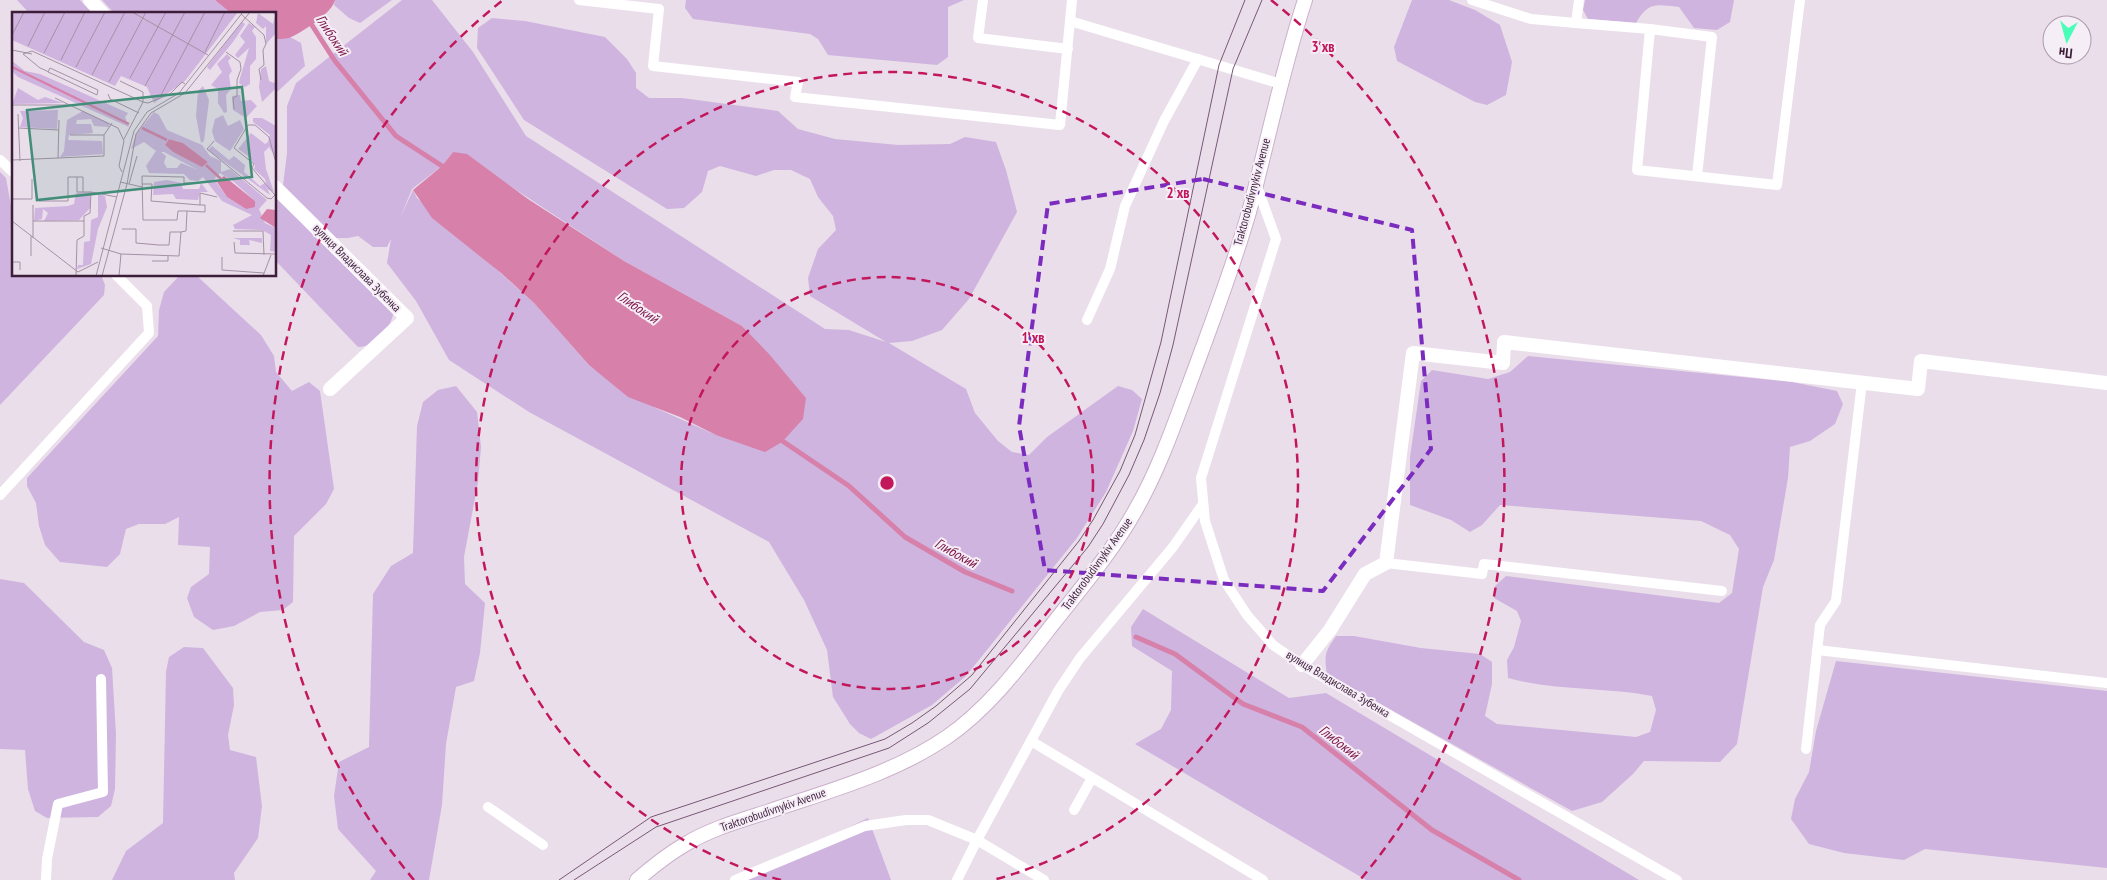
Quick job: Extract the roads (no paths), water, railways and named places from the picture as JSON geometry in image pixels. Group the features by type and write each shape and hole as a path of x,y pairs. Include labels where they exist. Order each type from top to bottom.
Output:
{"street":[{"path":"90,0 101,12"},
{"name":"Traktorobudivnykiv Avenue","path":"637,880 686,844 719,828 847,785 898,765 926,751 970,719 1002,686 1098,567 1135,511 1158,464 1232,266 1305,0"},
{"name":"вулиця Владислава Зубенка","path":"276,188 407,318 330,389"},
{"path":"1302,665 1330,630 1364,574 1386,563 1413,353 1503,363 1504,342 1918,388 1921,361 2107,383"}],"lane":[{"path":"579,0 660,9 652,66 798,82 795,97 1060,125 1072,0"},
{"path":"983,0 978,38 1068,49"},
{"path":"1472,0 1531,19 1712,36 1697,176"},
{"path":"1576,23 1579,0"},
{"path":"1650,29 1637,170 1777,184 1800,0"},
{"path":"1070,21 1281,84"},
{"path":"1087,320 1110,269 1125,206 1164,121 1198,59"},
{"path":"0,160 12,171"},
{"name":"вулиця Владислава Зубенка","path":"1256,184 1276,239 1201,478 1205,521 1224,580 1247,615 1273,645 1302,665 1677,880"},
{"path":"0,494 149,333 147,306 117,276"},
{"path":"1806,749 1820,625 1836,601 1862,382"},
{"path":"957,880 1058,691 1080,658 1173,547 1203,504"},
{"path":"1386,563 1482,574 1484,564 1722,591"},
{"path":"1817,650 2107,683"},
{"path":"46,880 47,859 58,804 103,792 101,679"},
{"path":"1031,741 1263,880"},
{"path":"1074,810 1092,778"},
{"path":"488,807 544,845"},
{"path":"735,880 865,826 906,820 928,820 977,840 1044,880"}],"water":[{"path":"215,0 335,0 329,10 310,26 289,38 283,39 276,39 276,12 230,12"},
{"path":"453,152 467,154 528,199 624,261 742,326 769,354 806,398 803,419 782,442 765,452 716,435 680,417 628,397 589,365 534,303 501,273 432,218 413,190 442,166"}],"waterway":[{"name":"Глибокий","path":"308,19 335,61 396,136 442,166 445,170"},
{"name":"Глибокий","path":"778,438 849,486 905,537 965,572 1012,591"},
{"name":"Глибокий","path":"1136,637 1175,654 1243,704 1302,727 1432,830 1519,880"}],"tram line":[{"path":"559,880 651,817 885,739 912,723 936,706 972,675 1079,541 1120,471 1135,435 1161,342 1219,65 1245,0"},
{"path":"574,880 656,827 889,748 928,723 970,689 1088,547 1103,524 1129,475 1144,440 1160,393 1173,345 1233,69 1262,0"}]}
